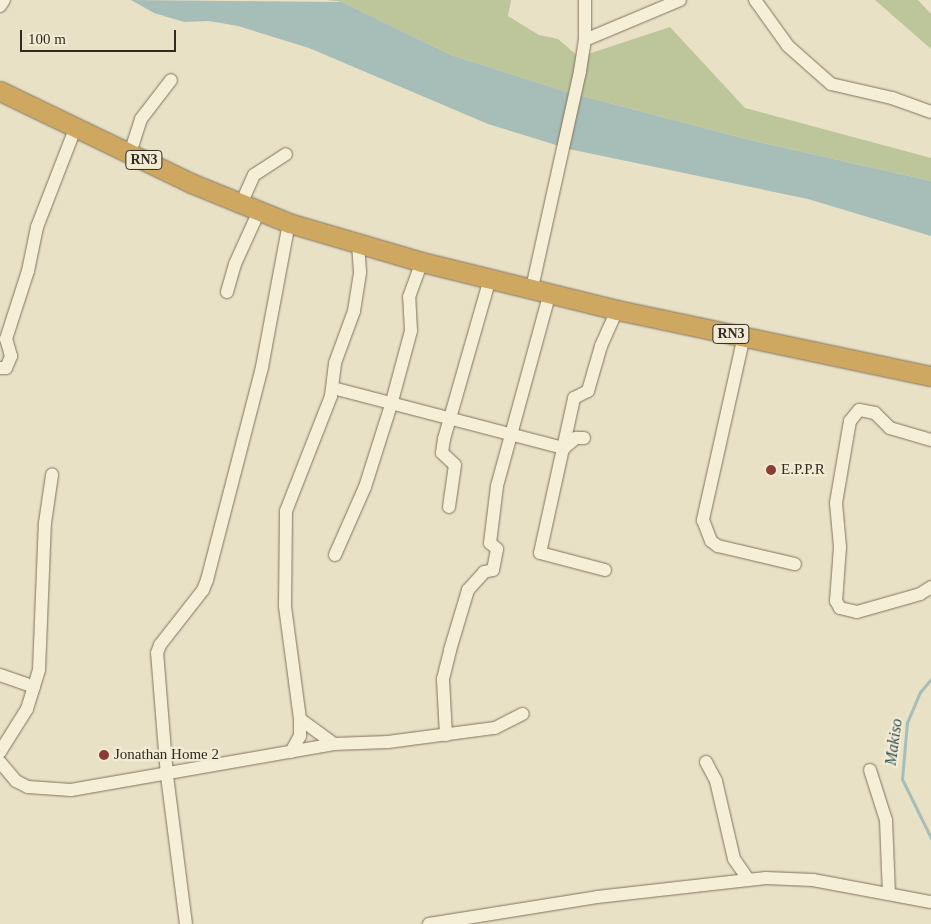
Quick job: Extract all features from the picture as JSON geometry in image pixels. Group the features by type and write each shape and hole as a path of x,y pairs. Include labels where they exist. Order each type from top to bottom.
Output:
{"highway":[{"name":"RN3","path":"0,91 75,130 259,212 289,223 422,262 617,310 931,376"}],"street":[{"path":"0,6 4,0"},
{"path":"532,288 565,127 580,71 585,40 585,0"},
{"path":"585,40 680,0"},
{"path":"755,0 788,46 831,84 892,98 931,112"},
{"path":"130,153 142,119 171,80"},
{"path":"0,368 6,368 11,356 6,339 28,271 37,227 75,130"},
{"path":"241,204 254,176 286,154"},
{"path":"227,292 235,264 259,212"},
{"path":"186,924 167,776 157,653 160,645 203,590 207,580 262,367 289,223"},
{"path":"291,752 300,736 300,719 285,606 286,511 333,388 335,363 354,311 360,272 358,244"},
{"path":"335,555 365,487 391,406 411,331 409,297 422,262"},
{"path":"449,507 455,465 442,453 490,279"},
{"path":"446,735 443,679 468,590 484,572 492,570 497,549 490,543 496,486 512,435 550,292"},
{"path":"605,570 540,553 574,398 588,390 601,346 617,310"},
{"path":"744,336 703,520 711,541 718,546 795,564"},
{"path":"333,388 391,406 452,418 564,448"},
{"path":"931,440 890,428 876,413 860,410 850,422 836,503 840,547 836,601 840,608 857,612 911,597 931,588"},
{"path":"564,448 576,438 584,438"},
{"path":"0,752 26,708 34,687 42,640 46,523 52,475"},
{"path":"0,675 34,687"},
{"path":"0,762 16,782 46,790 71,790 167,776 334,744 388,742 495,728 523,714"},
{"path":"300,719 334,744"},
{"path":"706,762 716,781 734,859 748,879"},
{"path":"870,770 886,820 889,894"},
{"path":"429,924 597,897 748,879 813,880 931,902"}],"green space":[{"path":"327,0 511,0 508,16 539,35 558,39 579,57 670,27 745,108 931,158 931,181 750,140 567,92 451,55 342,2"},
{"path":"875,0 918,0 931,14 931,49"}],"water":[{"path":"131,0 342,2 451,55 567,92 750,140 931,181 931,236 808,199 569,149 488,124 309,48 238,26 209,21 184,22 154,13"}],"waterway":[{"name":"Makiso","path":"931,679 920,692 907,722 902,779 931,838"}],"place":[{"name":"E.P.P.R","path":"771,470"},
{"name":"Jonathan Home 2","path":"104,755"}]}
